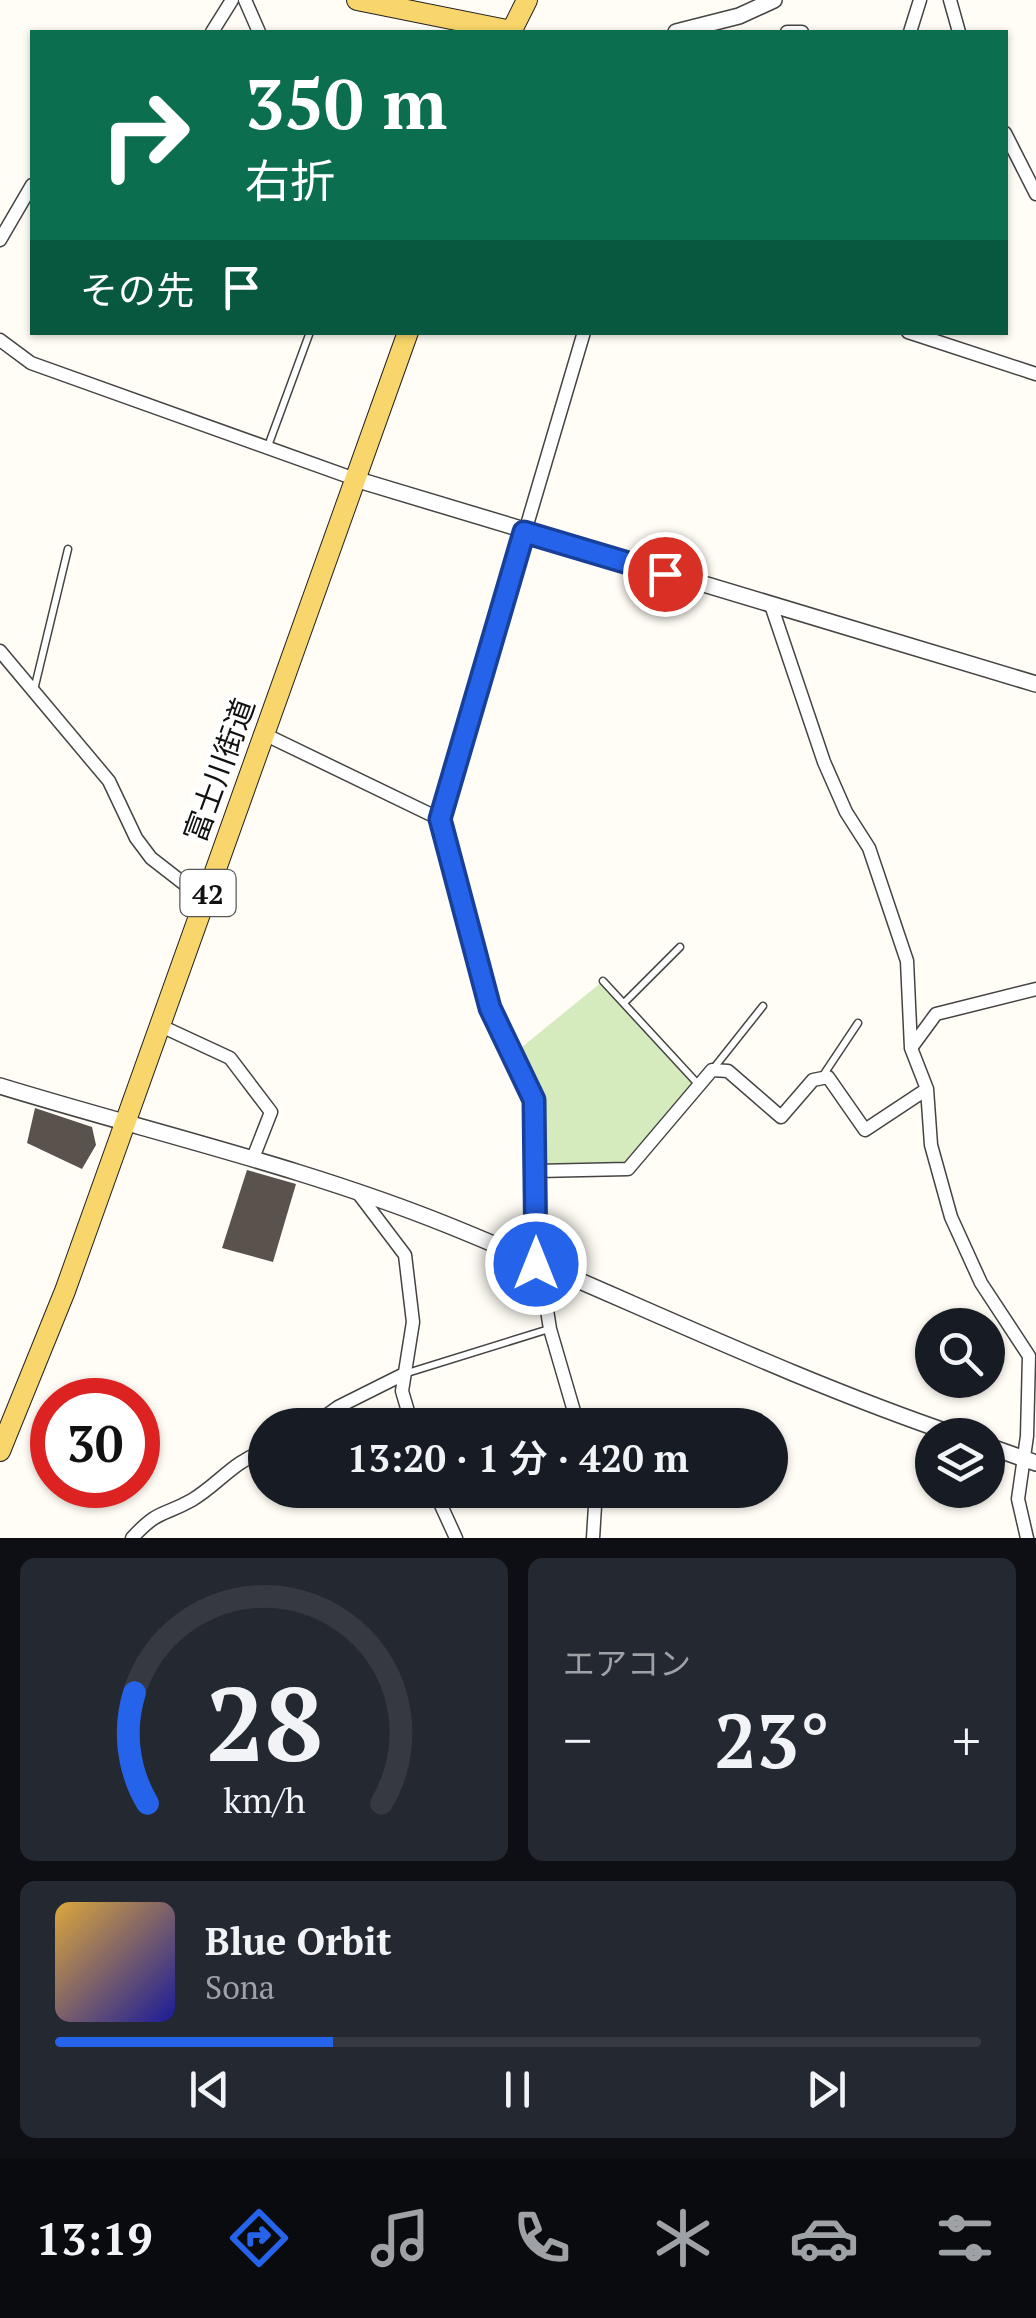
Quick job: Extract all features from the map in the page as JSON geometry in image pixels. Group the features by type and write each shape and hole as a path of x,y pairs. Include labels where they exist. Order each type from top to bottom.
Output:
{"main road":[{"path":"357,0 507,30"},
{"path":"405,0 510,30"},
{"path":"518,30 526,0"},
{"name":"富士川街道","path":"0,1451 66,1291 407,335"}],"street":[{"path":"213,30 232,0"},
{"path":"246,0 257,30"},
{"path":"686,30 739,16 774,0"},
{"path":"911,30 920,0"},
{"path":"950,0 958,30"},
{"path":"1008,139 1036,194"},
{"path":"0,240 30,188"},
{"path":"573,1408 550,1329 538,1265 534,1100 490,1008 440,819 583,335"},
{"path":"917,335 1036,374"},
{"path":"0,340 31,363 355,479 1036,684"},
{"path":"770,605 824,762 846,812 869,848 907,962 911,1048 927,1089 932,1145 951,1218 981,1283 1030,1356 1029,1460 1018,1498 1026,1538"},
{"path":"0,651 109,782 136,838 151,858 205,900"},
{"path":"264,734 440,819"},
{"path":"911,1048 936,1014 1036,989"},
{"path":"161,1026 230,1058 271,1112 253,1158"},
{"path":"537,1172 628,1169 712,1070 728,1070 781,1116 812,1080 828,1077 865,1130 927,1089"},
{"path":"0,1086 357,1191 799,1377 915,1420"},
{"path":"357,1191 405,1256 414,1322 402,1375 407,1408"},
{"path":"337,1408 402,1375"},
{"path":"1005,1452 1029,1460"},
{"path":"132,1538 159,1512 191,1500 237,1461 248,1457"},
{"path":"442,1508 456,1538"},
{"path":"592,1538 594,1508"}],"lane":[{"path":"268,447 309,335"},
{"path":"34,691 68,549"},
{"path":"624,1003 680,947"},
{"path":"603,981 699,1085"},
{"path":"712,1070 762,1006"},
{"path":"821,1078 858,1023"},
{"path":"402,1375 550,1329"}],"green space":[{"path":"603,981 699,1085 628,1169 537,1171 534,1100 511,1056"}],"building":[{"path":"35,1108 92,1127 96,1145 82,1169 27,1143"},
{"path":"247,1170 296,1184 273,1262 222,1248"}],"route":[{"path":"536,1264 534,1100 501,1038 490,1008 440,819 524,532 665,574"}]}
